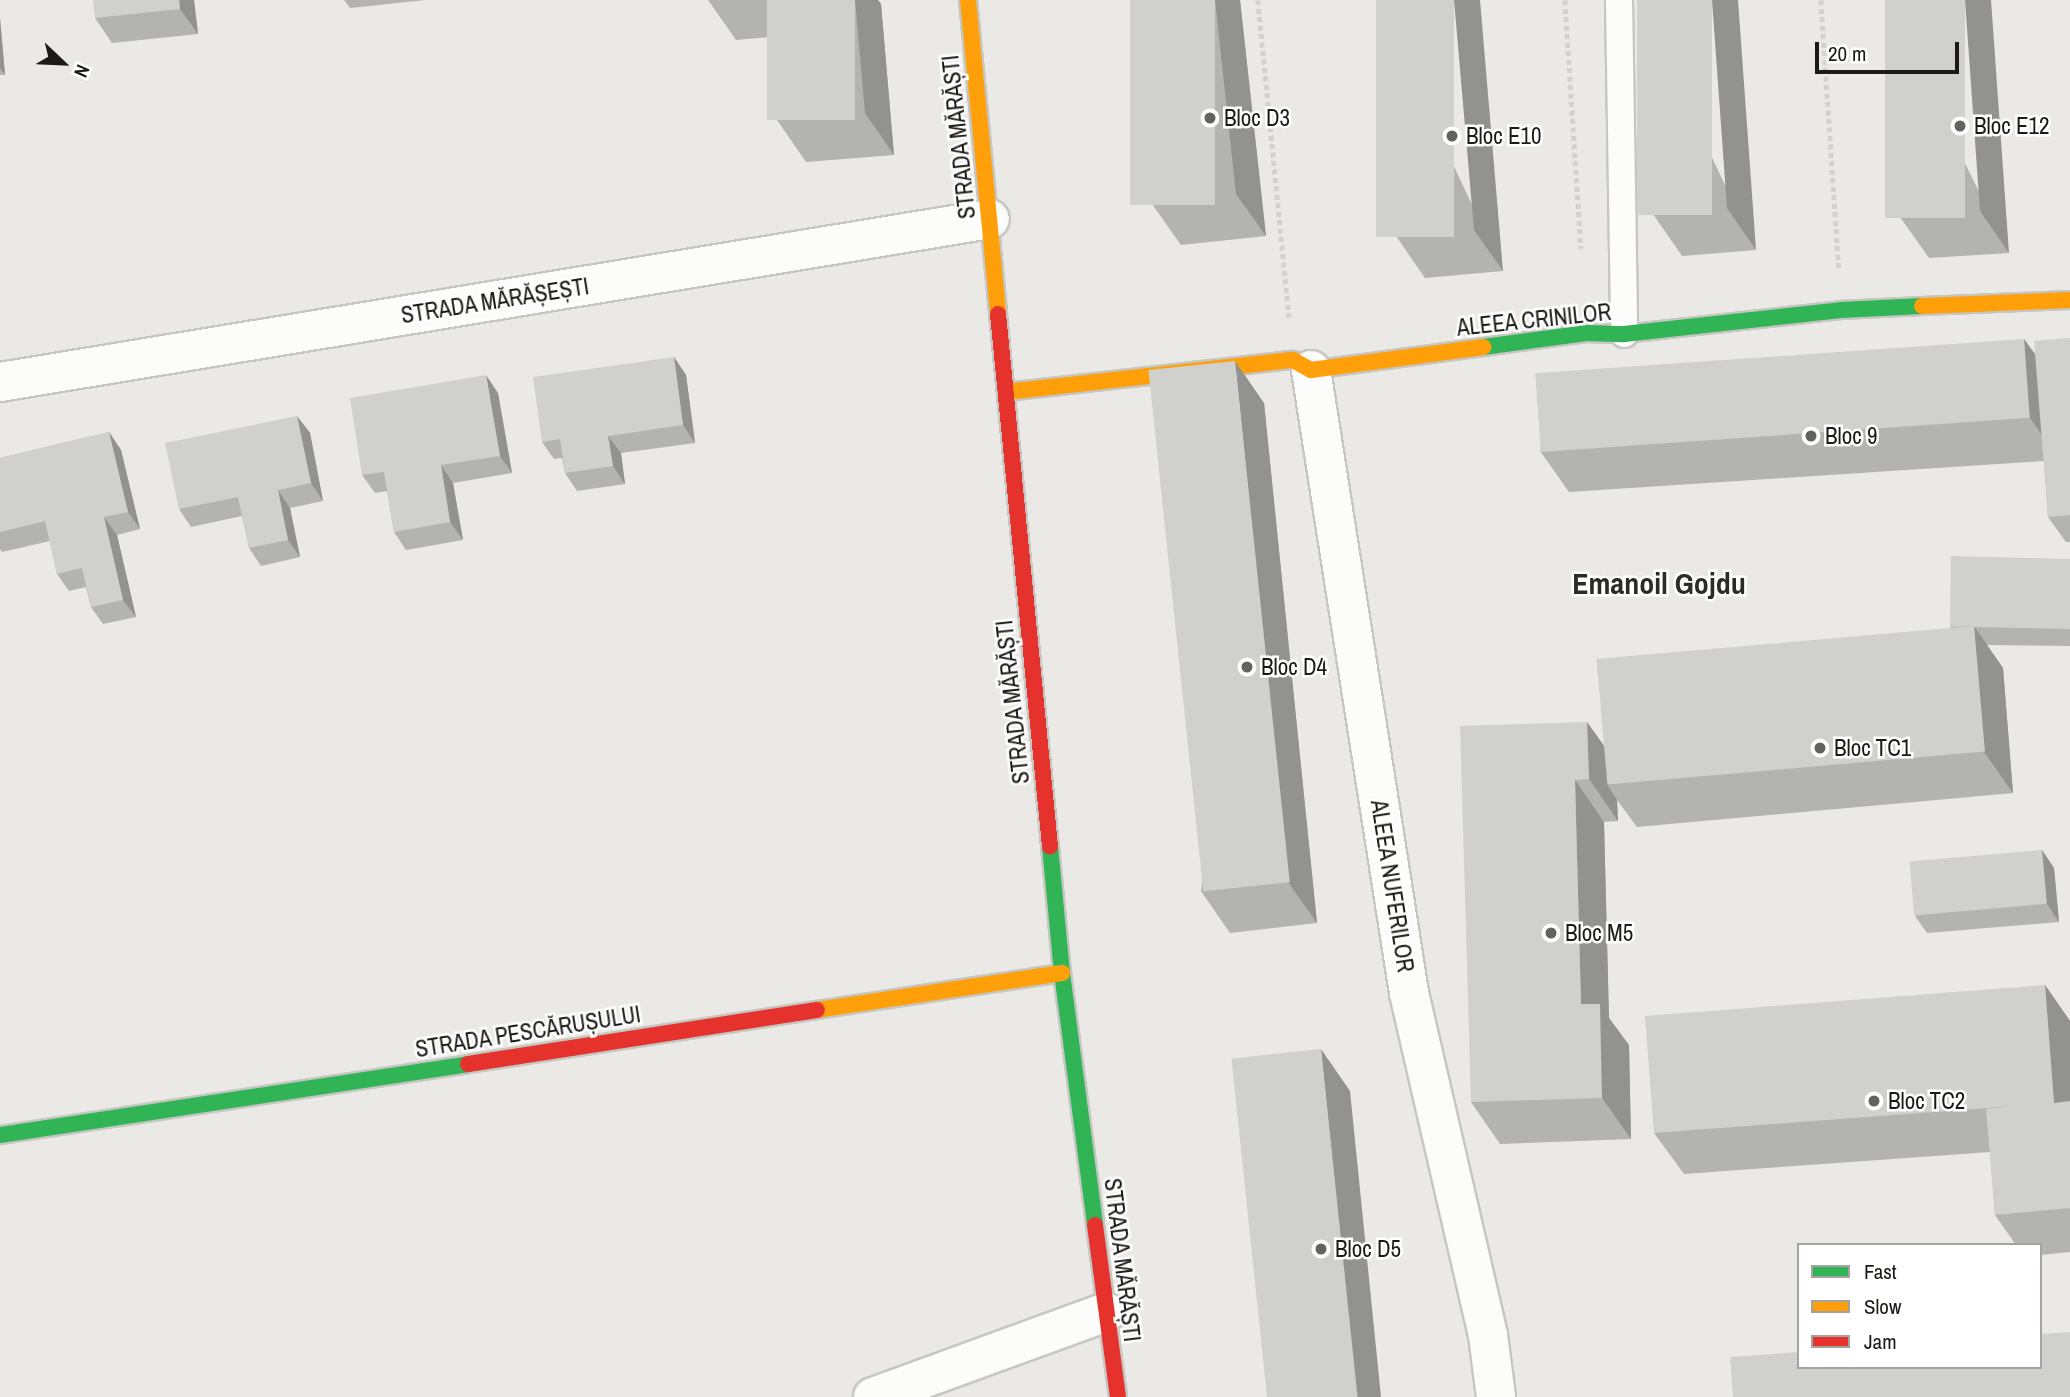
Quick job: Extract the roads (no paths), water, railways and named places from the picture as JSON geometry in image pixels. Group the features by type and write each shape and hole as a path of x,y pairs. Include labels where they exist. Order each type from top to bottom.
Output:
{"street":[{"name":"STRADA MĂRĂȘTI","path":"968,0 1062,973 1118,1397"},
{"name":"STRADA MĂRĂȘEȘTI","path":"0,383 990,219"},
{"name":"ALEEA CRINILOR","path":"1006,392 1302,365 1586,333 1624,334 1841,310 2070,300"},
{"name":"ALEEA NUFERILOR","path":"1302,365 1409,993 1488,1335 1496,1397"},
{"name":"STRADA PESCĂRUȘULUI","path":"0,1135 1062,973"},
{"path":"873,1397 1106,1311"}],"lane":[{"path":"1619,0 1624,334"}],"place":[{"name":"Bloc D3","path":"1210,118"},
{"name":"Bloc E12","path":"1960,126"},
{"name":"Bloc E10","path":"1452,136"},
{"name":"Bloc 9","path":"1811,436"},
{"name":"Bloc D4","path":"1247,667"},
{"name":"Bloc TC1","path":"1820,748"},
{"name":"Bloc M5","path":"1551,933"},
{"name":"Bloc TC2","path":"1874,1101"},
{"name":"Bloc D5","path":"1321,1249"}],"district":[{"name":"Emanoil Gojdu","path":"1659,583"}]}
